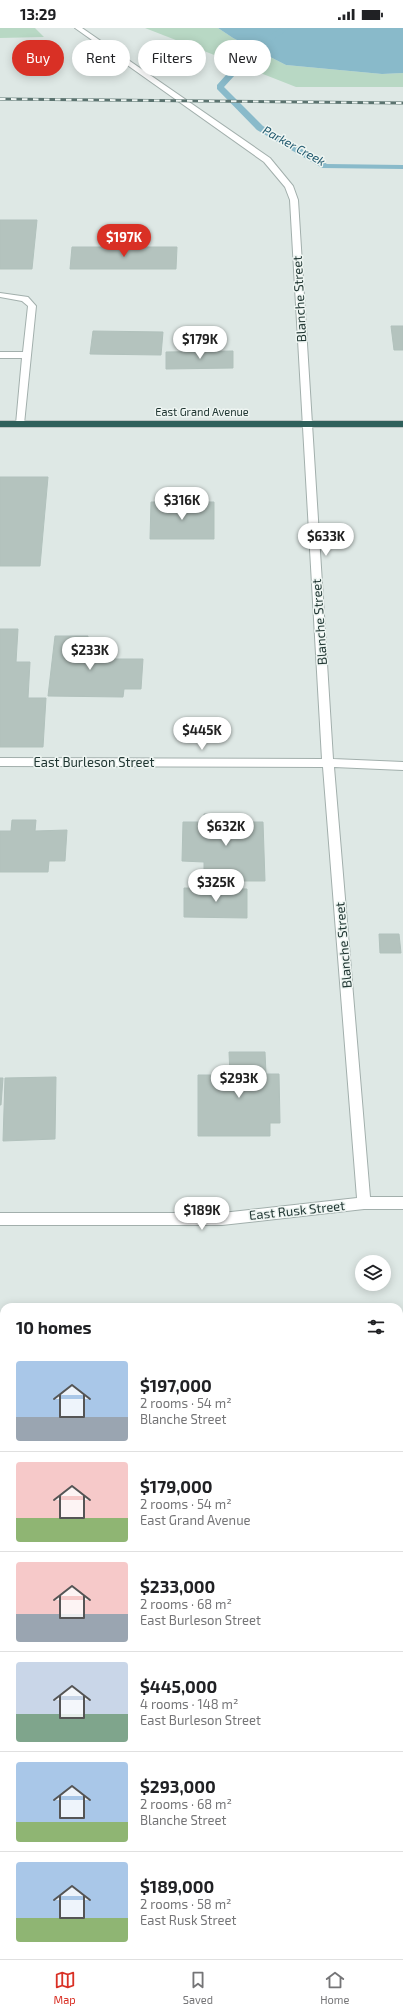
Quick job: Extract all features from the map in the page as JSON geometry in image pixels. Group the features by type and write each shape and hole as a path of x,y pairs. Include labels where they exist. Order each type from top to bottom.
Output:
{"highway":[{"name":"East Grand Avenue","path":"0,424 403,424"}],"street":[{"name":"Blanche Street","path":"78,28 267,160 289,186 294,200 306,425 328,763 364,1203"},
{"path":"0,295 25,299 32,306 20,424"},
{"path":"0,355 27,355"},
{"name":"East Burleson Street","path":"0,762 328,763 403,766"},
{"name":"East Rusk Street","path":"0,1219 222,1219 364,1203 403,1203"}],"green space":[{"path":"0,28 35,28 44,37 0,38"},
{"path":"145,28 218,28 237,40 214,40 214,55 206,52 206,40 176,40"},
{"path":"271,57 286,65 382,74 403,73 403,87 296,87 268,76 271,76"}],"water":[{"path":"218,28 403,28 403,73 382,74 286,65 271,57 271,40 237,40"}],"building":[{"path":"0,220 37,220 32,269 0,269"},
{"path":"72,247 177,247 176,269 70,269"},
{"path":"391,326 403,326 403,350 394,350"},
{"path":"93,331 163,332 161,355 90,354"},
{"path":"233,351 233,368 166,369 166,352"},
{"path":"0,477 48,477 40,566 0,566"},
{"path":"151,502 214,502 214,539 150,539"},
{"path":"0,629 18,629 16,662 30,662 28,698 46,698 43,747 0,747"},
{"path":"55,636 88,636 87,647 95,648 93,659 143,659 141,689 124,689 123,697 48,696"},
{"path":"204,814 237,814 237,822 263,822 265,881 234,881 234,875 204,874 204,862 182,861 183,822 204,822"},
{"path":"12,820 36,820 35,831 67,830 65,861 49,861 48,872 0,872 0,831 11,831"},
{"path":"184,888 247,889 247,918 184,917"},
{"path":"379,934 399,934 401,953 380,953"},
{"path":"229,1052 265,1052 266,1074 279,1074 280,1123 270,1123 270,1136 198,1136 198,1075 230,1075"},
{"path":"56,1077 55,1139 3,1141 5,1078"},
{"path":"0,1078 3,1078 1,1105 0,1105"}],"waterway":[{"name":"Parker Creek","path":"286,28 254,49 220,87 260,128 325,166 403,167"}],"railway":[{"path":"0,99 403,103"}]}
